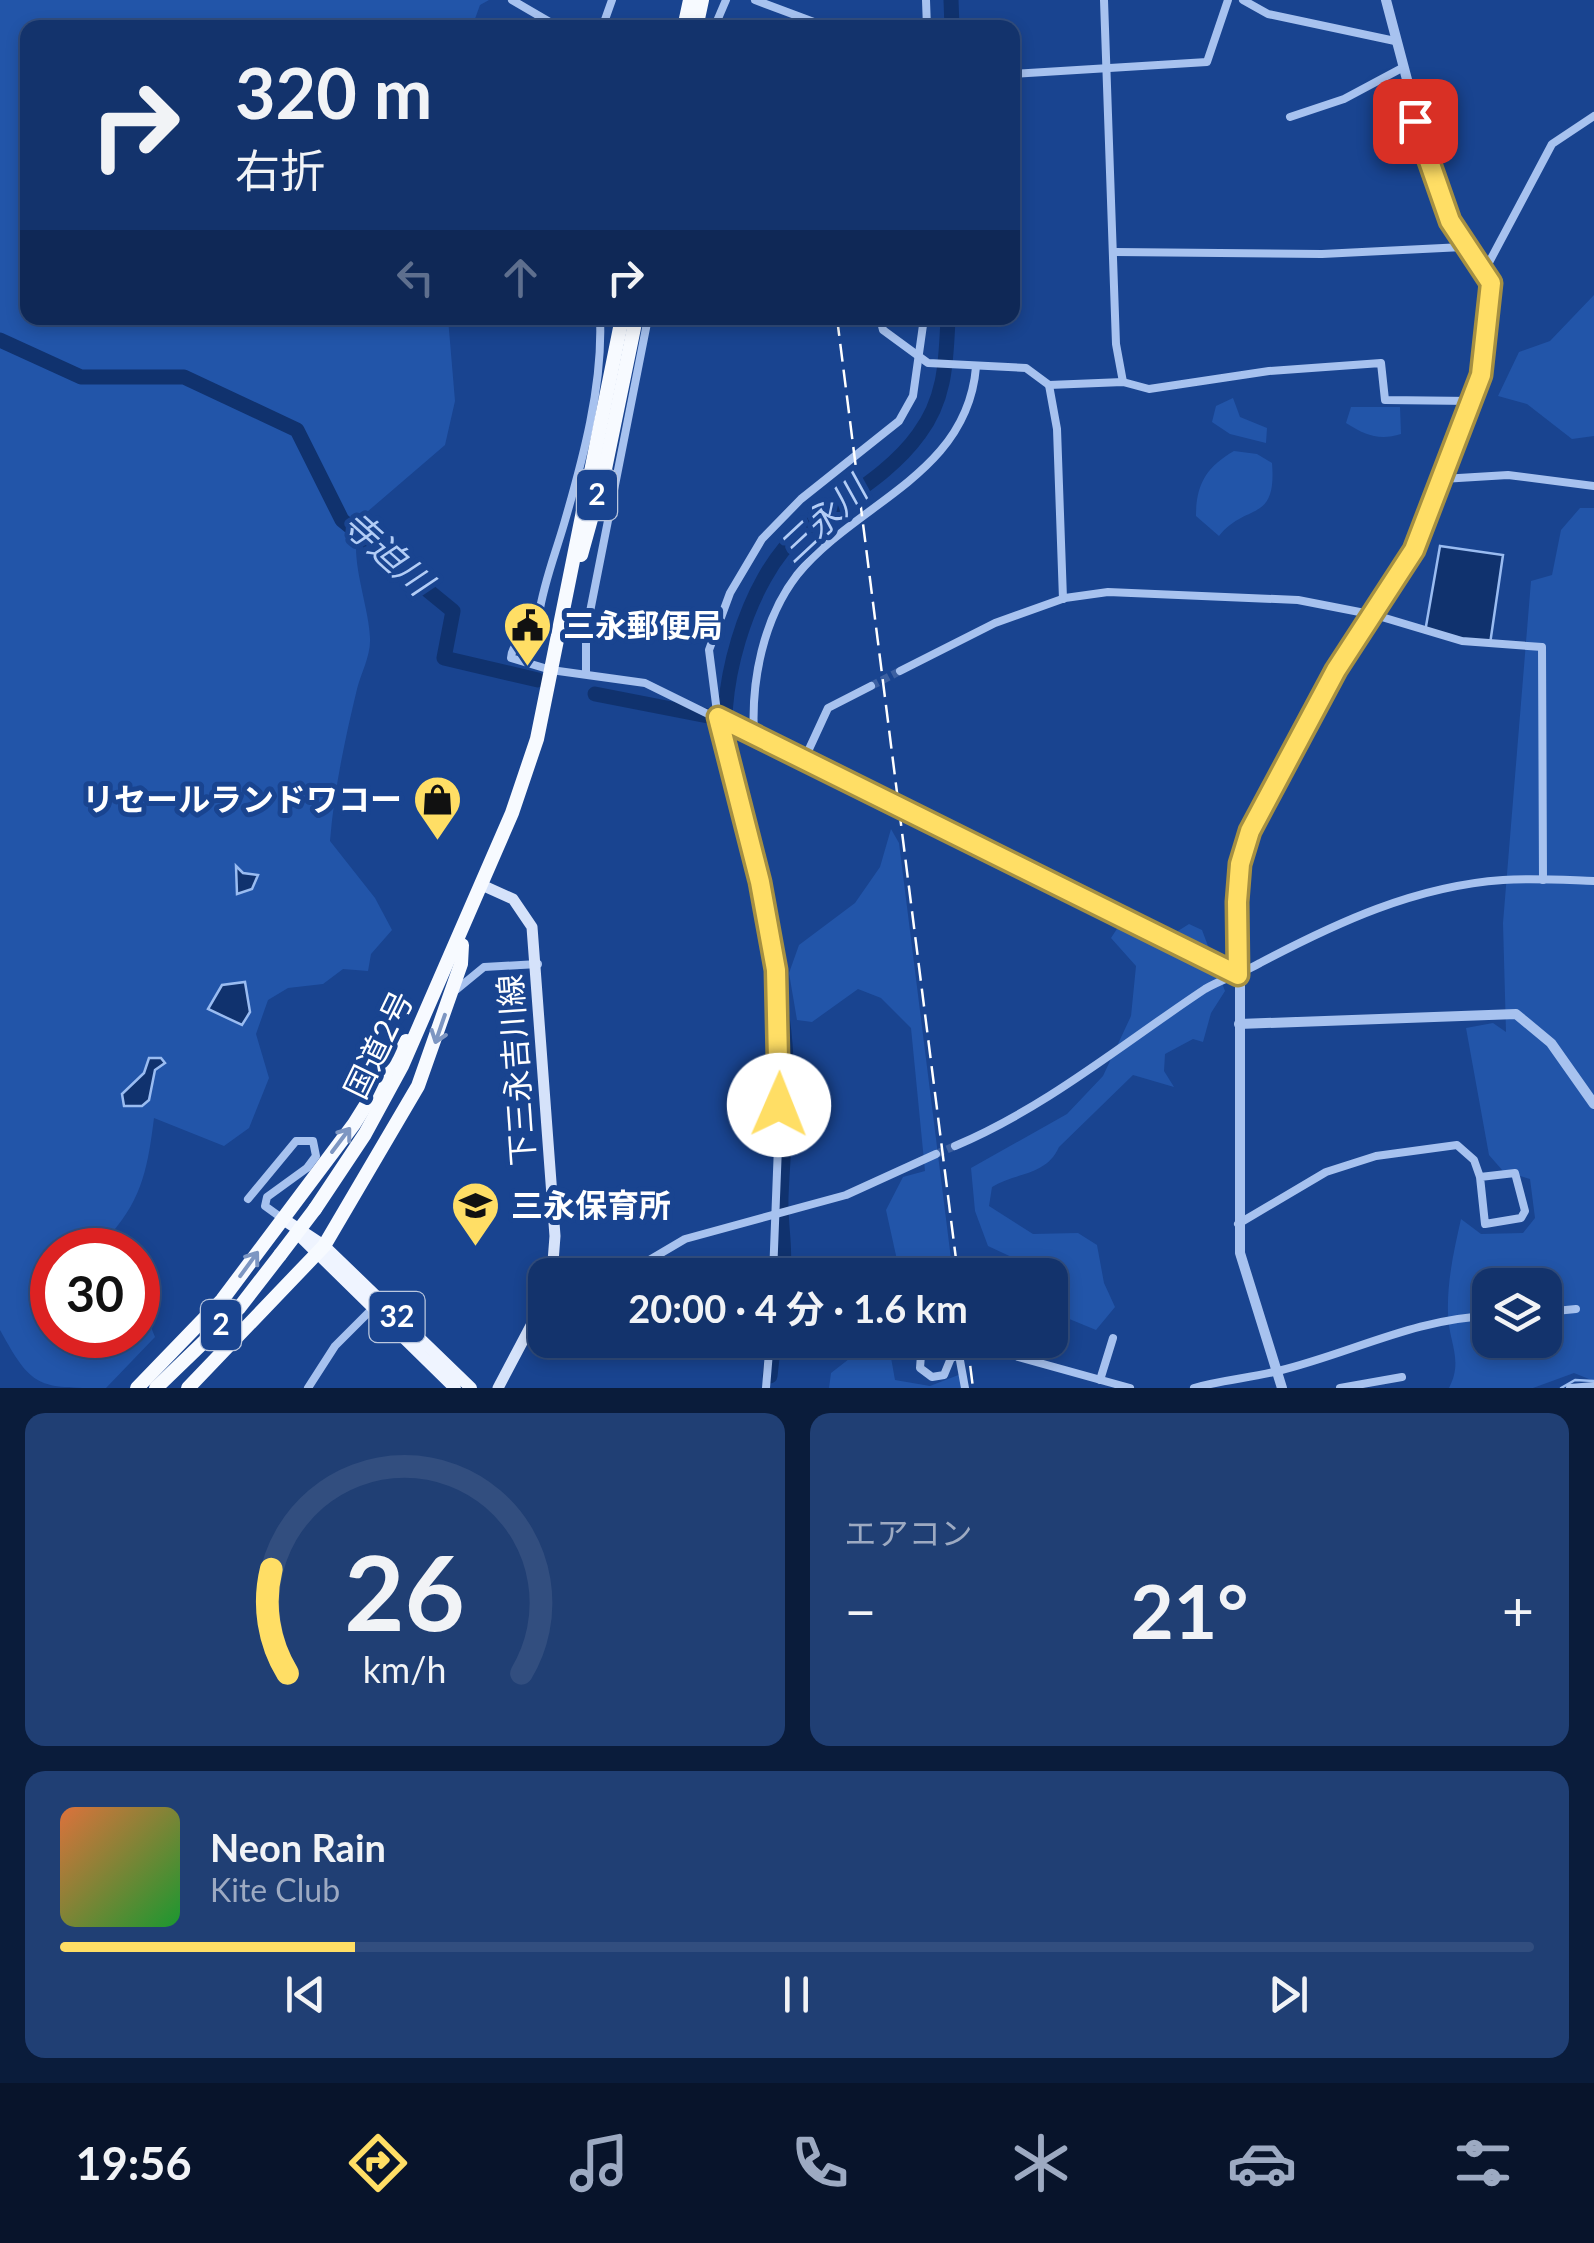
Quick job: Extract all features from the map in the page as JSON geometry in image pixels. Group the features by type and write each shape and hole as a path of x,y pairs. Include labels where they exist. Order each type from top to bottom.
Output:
{"highway":[{"name":"国道2号","path":"156,1388 238,1308 315,1209 365,1134 430,1008 484,886 537,739 621,325"},
{"name":"国道2号","path":"551,670 605,469 635,325"},
{"path":"188,1388 320,1250 418,1086 461,964 462,935"},
{"path":"137,1388 222,1300 354,1124 430,1008"}],"main road":[{"name":"下三永吉川線","path":"484,886 513,899 524,911 538,964 553,1258"},
{"name":"32","path":"283,1218 471,1388"},
{"name":"32","path":"377,1304 456,1388"},
{"path":"498,1388 528,1339"}],"street":[{"path":"512,0 546,20"},
{"path":"755,0 809,20"},
{"path":"1104,0 1116,344 1122,382"},
{"path":"1020,74 1208,62 1228,0"},
{"path":"1244,0 1268,14 1395,41"},
{"path":"1282,1388 1243,1273 1238,1224 1238,883 1250,831 1336,670 1414,550 1481,375 1491,300 1485,270 1463,247 1437,193 1386,0"},
{"path":"1290,117 1344,99 1402,68"},
{"path":"1485,270 1552,144 1594,116"},
{"path":"1115,252 1322,254 1463,247"},
{"path":"600,325 602,356 564,524 541,586 535,626 510,652 518,661 551,670 645,683 1238,975"},
{"path":"586,673 586,632 647,325"},
{"path":"882,325 924,361 1026,368 1049,386 1122,382 1149,390 1270,371 1381,363 1385,400 1471,401"},
{"path":"774,1258 780,1068 776,970 760,882 718,717 709,650 730,592 780,518 899,422 913,396 924,361 924,325"},
{"path":"754,735 757,672 774,614 789,588 842,532 902,492 930,466 969,402 973,367"},
{"path":"1049,386 1057,429 1062,599"},
{"path":"1442,479 1508,474 1594,486"},
{"path":"900,670 995,622 1062,599 1108,592 1298,600 1374,616 1462,642 1542,647 1543,880"},
{"path":"804,760 828,708 871,686"},
{"path":"955,1146 1006,1125 1209,987 1323,929 1380,907 1456,887 1594,880"},
{"path":"450,997 484,967 538,964"},
{"path":"1240,1024 1516,1014 1551,1042 1594,1104"},
{"path":"248,1200 296,1141 313,1142 316,1156 307,1168 267,1197 265,1206 283,1218"},
{"path":"1238,1224 1326,1172 1376,1156 1457,1145 1474,1160 1480,1177 1485,1224 1521,1218 1525,1210 1515,1173 1480,1177"},
{"path":"653,1258 685,1239 846,1196 936,1154"},
{"path":"313,1387 335,1346 377,1304"},
{"path":"1562,1310 1576,1309"},
{"path":"1194,1388 1240,1375 1275,1372 1447,1318 1472,1317"},
{"path":"1100,1380 1113,1338"},
{"path":"766,1388 768,1358"},
{"path":"921,1358 920,1368 926,1375 944,1375 951,1358"},
{"path":"960,1358 965,1388"},
{"path":"1022,1358 1130,1388"},
{"path":"1340,1388 1402,1376"},
{"path":"1570,1388 1594,1386"}],"shaded area":[{"path":"0,0 489,0 480,5 475,20 20,20 20,325 449,325 455,401 445,445 367,512 356,539 370,644 344,746 330,841 375,898 392,930 371,954 368,971 343,969 323,984 288,988 268,1000 256,1034 269,1078 249,1128 224,1146 154,1118 142,1180 116,1228 30,1228 30,1358 135,1358 106,1388 51,1385 39,1381 20,1364 0,1330"},
{"path":"1594,295 1594,436 1572,439 1527,404 1498,396 1519,352 1550,341"},
{"path":"1233,398 1240,417 1267,428 1266,443 1230,434 1212,422 1216,406"},
{"path":"1351,407 1400,407 1401,434 1379,437 1353,427 1346,423"},
{"path":"1234,451 1257,454 1272,463 1270,495 1265,504 1219,536 1196,516 1198,495 1210,470"},
{"path":"1580,508 1594,508 1594,1381 1574,1373 1533,1388 1449,1388 1455,1359 1449,1289 1461,1219 1481,1234 1523,1233 1535,1218 1530,1179 1503,1171 1489,1155 1466,1028 1493,1023 1506,1032 1503,923 1531,581 1552,575 1561,530"},
{"path":"1440,546 1503,555 1490,644 1425,632"},
{"path":"891,829 899,843 951,1258 897,1258 886,1210 903,1177 925,1171 911,1028 881,998 858,989 812,1022 797,1020 789,973 799,945 855,903 880,867"},
{"path":"236,866 243,873 258,875 252,889 237,894"},
{"path":"1124,918 1170,936 1189,924 1202,930 1225,991 1211,1013 1203,1042 1193,1039 1165,1054 1164,1071 1174,1087 1133,1075 1047,1163 992,1187 989,1206 1033,1234 1078,1233 1097,1245 1104,1283 1115,1307 1096,1330 1068,1318 1068,1258 1014,1258 988,1246 975,1211 971,1168 1067,1114 1103,1076 1131,1016 1136,966 1111,938"},
{"path":"245,982 250,1012 242,1025 208,1009 222,985"},
{"path":"149,1058 161,1058 165,1063 155,1070 149,1100 142,1106 124,1106 122,1094 144,1073"},
{"path":"891,1358 895,1380 930,1386 961,1374 963,1388 829,1388 831,1373 849,1359"}],"waterway":[{"name":"三永川","path":"951,0 952,20"},
{"name":"三永川","path":"729,766 725,707 738,640 750,608 782,552 801,532 879,475 919,434 940,393 948,325"},
{"name":"寺迫川","path":"0,340 81,377 184,377 297,430 342,520 453,611 444,658 538,680"},
{"name":"寺迫川","path":"595,694 718,718"},
{"name":"三永川","path":"750,857 764,927"},
{"name":"三永川","path":"778,994 786,1071 781,1197 784,1258"},
{"name":"三永川","path":"770,1376 772,1358"},
{"path":"1561,1388 1575,1380 1594,1381"}],"tunnel":[{"path":"871,686 900,671"},
{"path":"936,1154 955,1146"}],"railway":[{"path":"838,325 956,1258"},
{"path":"969,1358 973,1388"}],"place":[{"name":"三永郵便局","path":"528,668"},
{"name":"リセールランドワコー","path":"437,842"},
{"name":"三永保育所","path":"476,1248"}],"route":[{"path":"779,1105 776,970 760,882 718,717 1238,975 1240,864 1250,831 1336,670 1396,584 1414,550 1481,375 1491,283 1485,270 1463,247 1450,221 1437,193 1415,121"}]}
